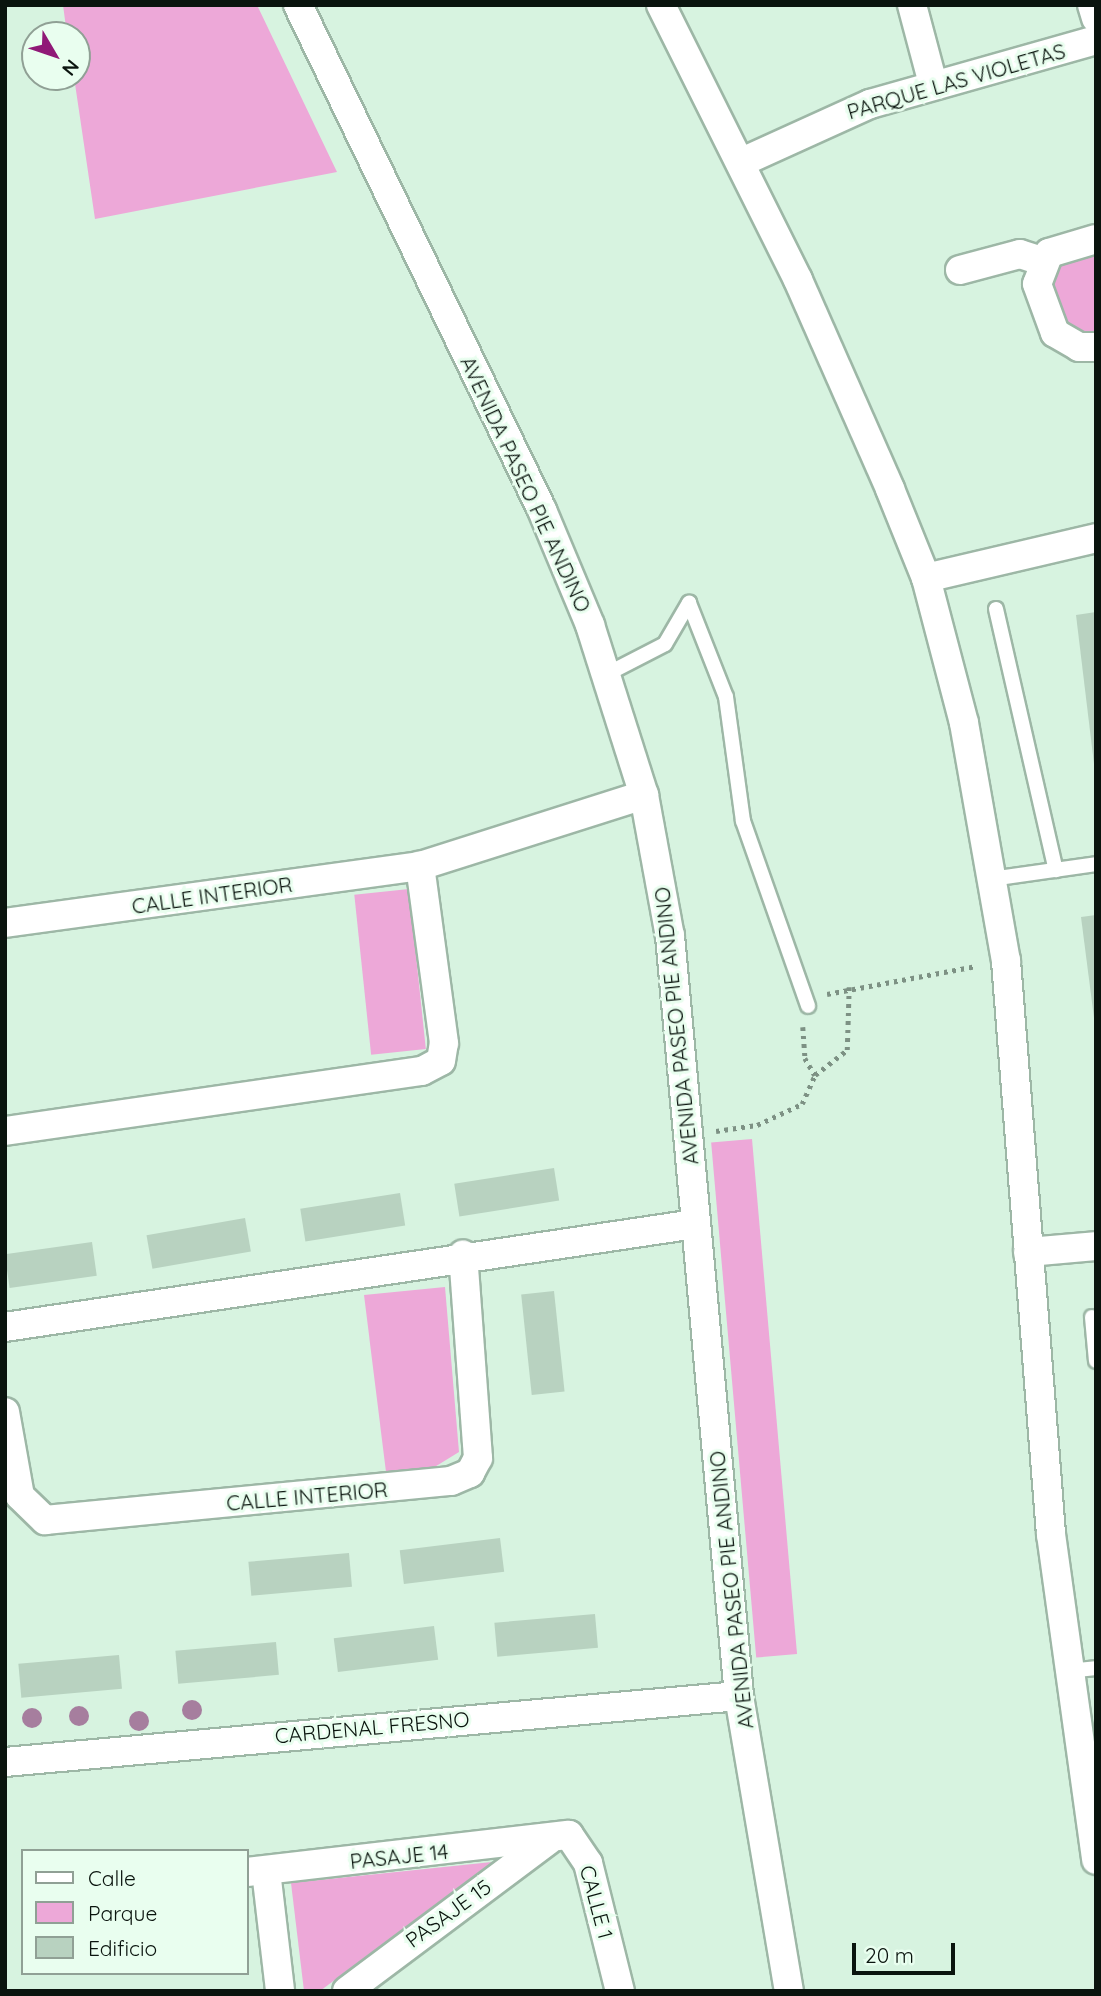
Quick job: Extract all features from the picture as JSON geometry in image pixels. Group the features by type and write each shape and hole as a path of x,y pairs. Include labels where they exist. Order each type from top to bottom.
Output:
{"street":[{"name":"AVENIDA PASEO PIE ANDINO","path":"298,5 542,510 607,674 645,795 670,936 739,1696 789,1991"},
{"path":"661,5 741,162 926,578 964,723 1006,961 1028,1252 1066,1671 1085,1729 1096,1860"},
{"path":"912,5 933,84"},
{"path":"1092,5 1096,18"},
{"name":"PARQUE LAS VIOLETAS","path":"741,162 839,115 933,84 1096,40"},
{"path":"1096,239 1055,248 1042,261 1037,284 1048,323 1069,343 1096,347"},
{"path":"960,270 1020,254 1042,261"},
{"path":"926,578 1096,538"},
{"name":"CALLE INTERIOR","path":"5,923 420,866 645,795"},
{"path":"5,1131 422,1071 441,1061 444,1043 420,866"},
{"path":"5,1327 463,1255 695,1224"},
{"path":"1028,1252 1096,1245"},
{"name":"CALLE INTERIOR","path":"5,1412 20,1496 45,1520 451,1481 470,1473 478,1458 463,1255"},
{"name":"CARDENAL FRESNO","path":"5,1762 739,1696"},
{"name":"CALLE 1","path":"551,1839 569,1835 589,1863 620,1991"},
{"name":"PASAJE 14","path":"257,1872 551,1839"},
{"name":"PASAJE 15","path":"347,1991 551,1839"},
{"path":"257,1872 281,1991"}],"lane":[{"path":"607,674 665,644 689,603 726,697 743,821 808,1006"},
{"path":"996,609 1056,870"},
{"path":"991,879 1096,864"},
{"path":"1093,1317 1096,1361"},
{"path":"1066,1671 1096,1668"}],"path":[{"path":"871,981 1006,961"},
{"path":"690,1134 757,1125 802,1104 815,1075 847,1050 849,987"}],"green space":[{"path":"63,5 257,5 337,172 95,219 76,91 91,91 91,21 65,21"},
{"path":"1096,248 1096,335 1082,336 1054,315 1048,266"},
{"path":"409,889 426,1049 371,1055 354,895"},
{"path":"752,1139 797,1654 756,1658 711,1143"},
{"path":"445,1287 459,1452 433,1468 386,1472 364,1295"},
{"path":"492,1862 320,1991 304,1991 291,1883"}],"building":[{"path":"1096,612 1096,764 1094,764 1076,615"},
{"path":"1096,915 1096,1018 1094,1018 1081,917"},
{"path":"554,1168 559,1201 459,1216 454,1184"},
{"path":"400,1193 405,1226 305,1241 300,1209"},
{"path":"245,1218 251,1251 152,1269 147,1235"},
{"path":"92,1242 97,1276 10,1288 5,1254"},
{"path":"554,1291 565,1391 532,1395 521,1294"},
{"path":"500,1538 504,1572 404,1584 400,1550"},
{"path":"349,1553 352,1587 251,1596 248,1562"},
{"path":"595,1614 598,1648 497,1657 494,1623"},
{"path":"434,1626 438,1660 338,1672 334,1638"},
{"path":"276,1642 279,1675 178,1684 175,1651"},
{"path":"119,1655 122,1689 21,1698 18,1664"}]}
